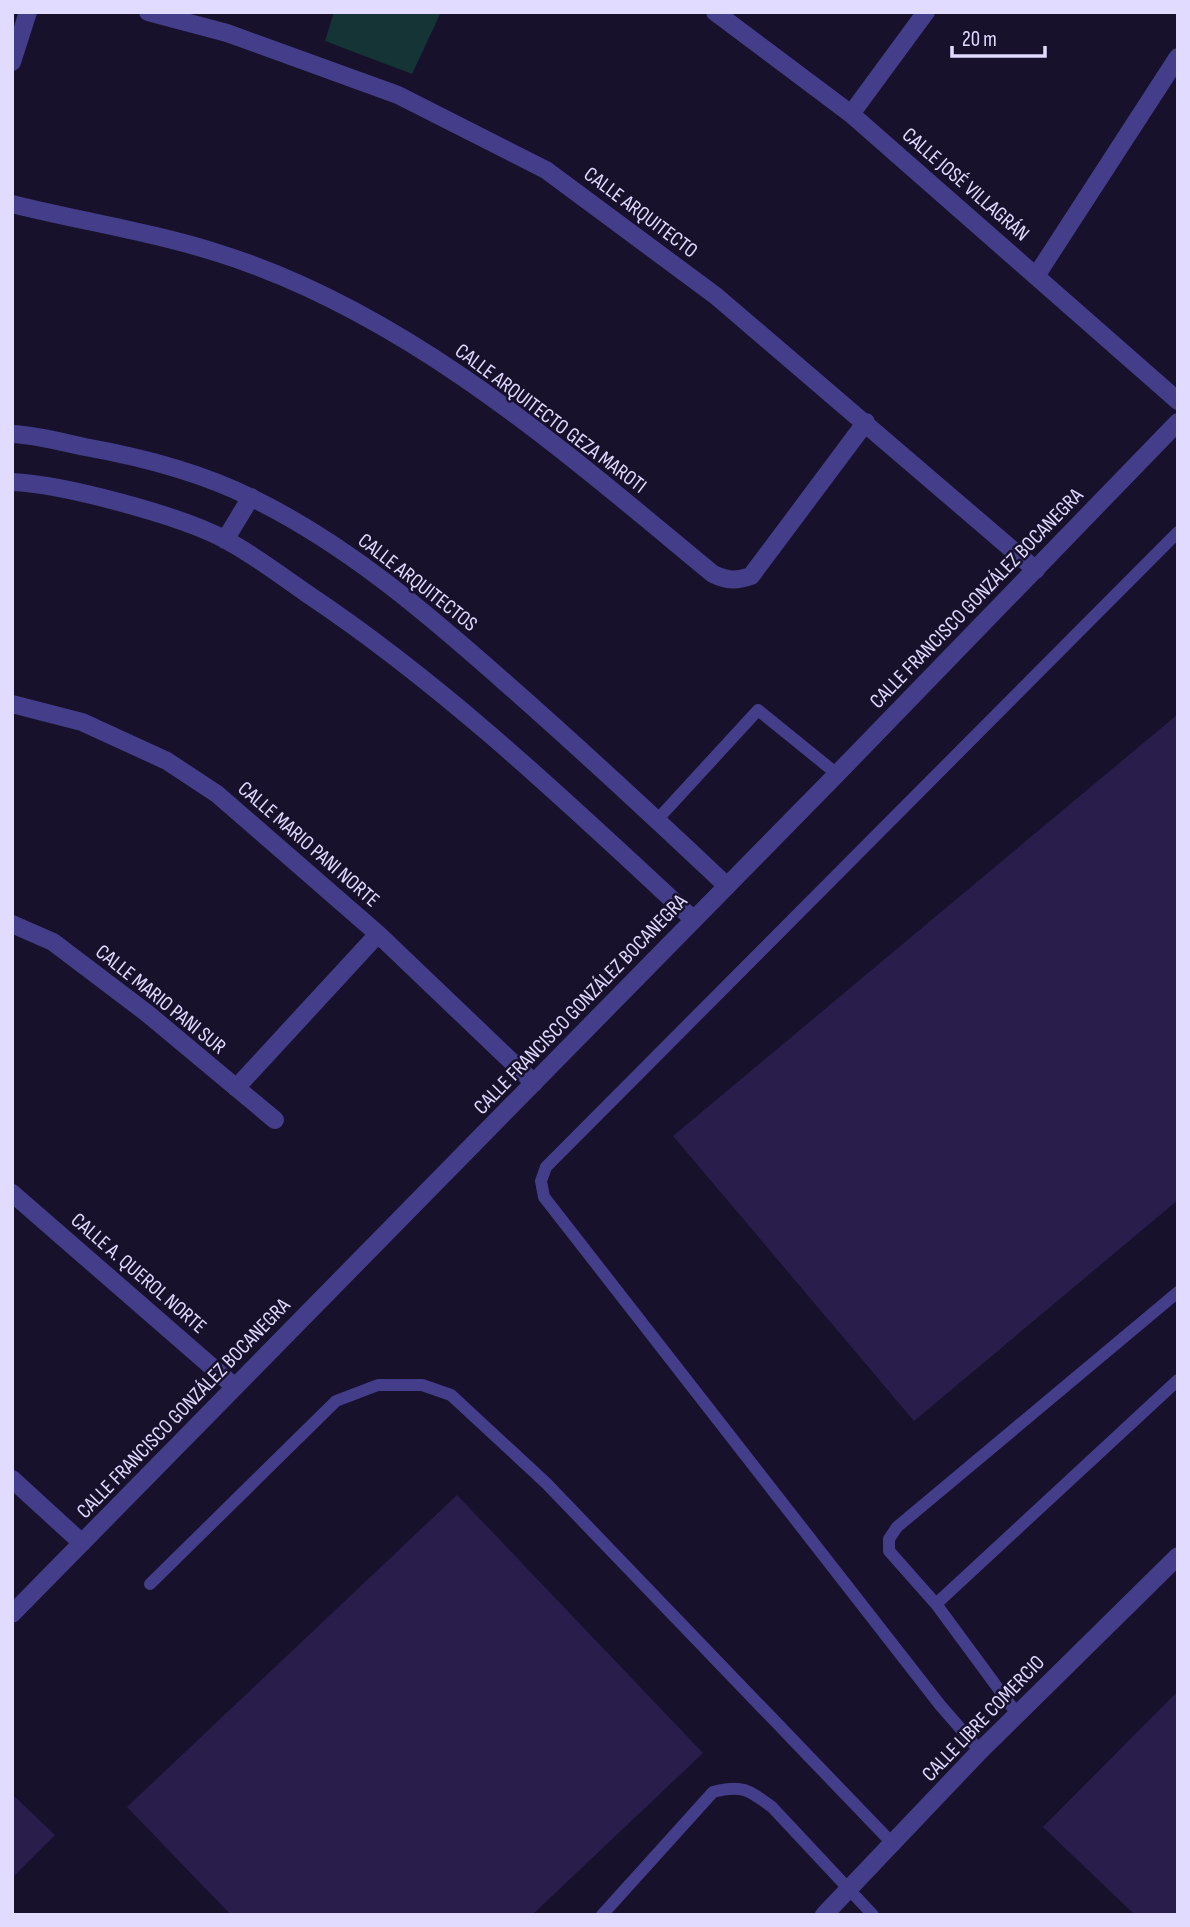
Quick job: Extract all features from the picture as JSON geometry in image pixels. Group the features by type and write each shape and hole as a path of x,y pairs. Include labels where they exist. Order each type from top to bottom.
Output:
{"street":[{"path":"12,62 28,12"},
{"name":"CALLE ARQUITECTO","path":"148,12 227,33 398,95 546,170 716,296 1036,570"},
{"name":"CALLE JOSÉ VILLAGRÁN","path":"715,12 851,114 1178,401"},
{"path":"851,114 926,12"},
{"path":"1036,276 1178,57"},
{"name":"CALLE ARQUITECTO GEZA MAROTI","path":"12,204 219,253 321,295 443,363 559,447 713,573 724,579 735,581 751,576 866,422"},
{"name":"CALLE FRANCISCO GONZÁLEZ BOCANEGRA","path":"12,1614 837,774 1178,422"},
{"name":"CALLE ARQUITECTOS","path":"12,435 115,452 183,471 251,497 327,540 390,584 498,676 727,886"},
{"path":"12,482 119,504 166,517 225,540 364,631 416,673 579,813 694,920"},
{"path":"225,540 251,497"},
{"name":"CALLE MARIO PANI NORTE","path":"12,704 82,722 167,761 217,794 378,934 534,1083"},
{"name":"CALLE MARIO PANI SUR","path":"12,924 53,942 148,1014 275,1120"},
{"path":"236,1088 378,934"},
{"name":"CALLE A. QUEROL NORTE","path":"12,1193 235,1387"},
{"path":"12,1479 82,1543"},
{"name":"CALLE LIBRE COMERCIO","path":"824,1915 980,1751 1178,1556"}],"lane":[{"path":"980,1751 940,1705 544,1197 541,1181 546,1167 1178,532"},
{"path":"657,820 758,710 837,774"},
{"path":"1017,1714 936,1604 889,1551 889,1539 897,1527 1178,1292"},
{"path":"936,1604 1178,1380"},
{"path":"150,1584 336,1401 378,1385 422,1385 451,1395 546,1483 893,1844"},
{"path":"602,1915 713,1792 734,1786 755,1794 772,1807 851,1888 873,1915"}],"green space":[{"path":"334,12 441,12 412,74 325,41"}],"building":[{"path":"1178,714 1178,1200 914,1421 673,1136"},
{"path":"457,1495 703,1753 532,1915 231,1915 127,1807"},
{"path":"1178,1691 1178,1915 1135,1915 1043,1827"},
{"path":"12,1794 55,1835 12,1878"}]}
